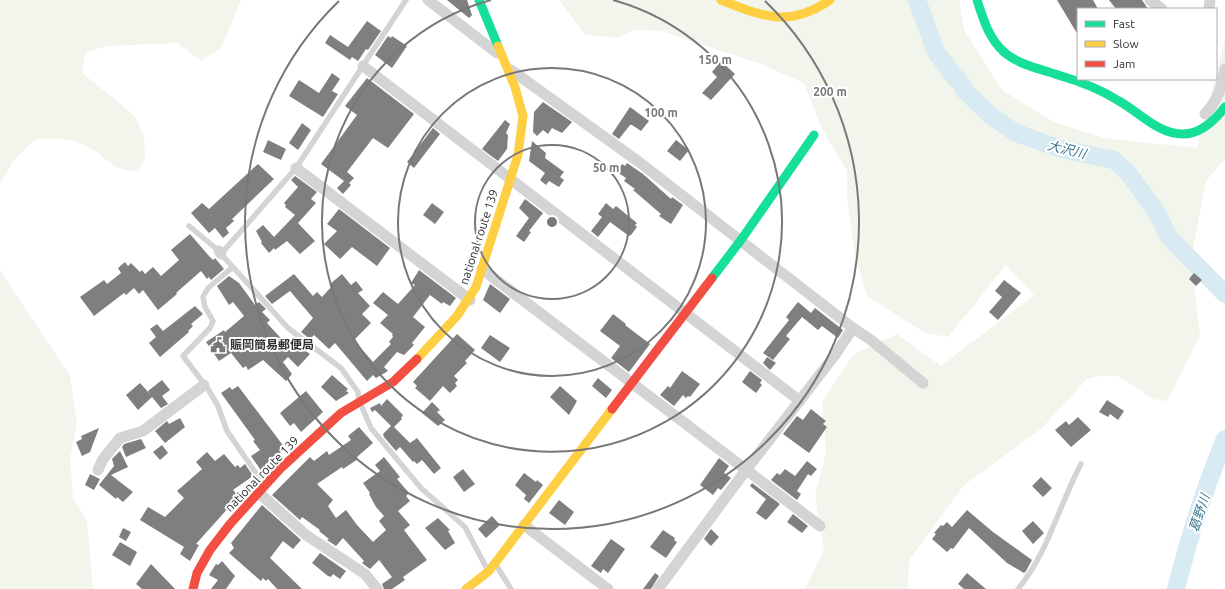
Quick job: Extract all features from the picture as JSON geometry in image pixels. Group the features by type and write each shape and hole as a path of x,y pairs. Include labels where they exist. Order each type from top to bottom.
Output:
{"main road":[{"name":"national route 139","path":"194,589 196,576 213,546 235,518 262,489 341,413 359,400 395,380 448,328 470,300 482,269 511,178 521,141 523,116 505,62 479,0"},
{"path":"721,0 764,16 790,18 812,12 830,0"},
{"path":"977,0 986,26 994,40 1000,49 1010,57 1108,94 1149,121 1176,133 1198,131 1208,125 1225,107"},
{"path":"466,589 492,567 741,240 814,135"}],"street":[{"path":"428,0 505,62 639,162 853,328 871,340 923,383"},
{"path":"1150,0 1161,8"},
{"path":"363,66 800,401"},
{"path":"1189,132 1214,104 1221,90 1225,69"},
{"path":"296,168 470,300"},
{"path":"482,269 820,526"},
{"path":"658,589 746,470 800,401 853,328"},
{"path":"98,470 103,459 120,438 143,430 204,385"},
{"path":"262,489 306,535 365,574 377,589"},
{"path":"524,525 608,589"}],"lane":[{"path":"220,253 296,168 406,0"},
{"path":"189,226 220,253 288,328 341,368 358,392 359,400 371,428 422,488 465,527 484,565 492,567 512,589"},
{"path":"233,267 208,288 202,297 204,307 213,320 210,328 183,356 218,406 227,431 262,489"},
{"path":"1018,589 1027,578 1046,543 1070,484 1081,464"}],"shaded area":[{"path":"0,0 241,0 221,48 201,61 177,43 106,46 85,53 82,73 135,116 144,136 145,159 138,171 128,171 114,166 92,149 72,141 60,139 35,139 13,161 0,184"},
{"path":"559,0 959,0 964,30 1002,90 1054,122 1104,138 1197,148 1214,80 1217,80 1217,70 1225,39 1225,159 1206,181 1191,259 1200,335 1167,401 1153,399 1118,376 1099,376 1087,379 1041,429 964,485 909,560 908,587 906,589 805,589 824,550 815,495 826,453 822,402 853,355 897,334 941,366 1034,295 1006,265 948,337 925,333 867,296 855,255 847,198 847,171 822,129 804,83 761,64 661,31 634,30 618,38 585,35"},
{"path":"0,270 70,376 77,423 70,458 73,498 87,521 93,589 0,589"}],"building":[{"path":"447,0 467,0 472,15 469,18"},
{"path":"1057,0 1093,0 1097,8 1077,8 1077,33"},
{"path":"1109,0 1142,0 1147,8 1115,8"},
{"path":"367,21 381,31 368,50 366,49 358,61 352,57 350,60 325,43 330,35 348,47"},
{"path":"388,36 391,38 392,36 407,46 392,68 375,55"},
{"path":"721,61 735,74 711,100 702,93 717,77 712,72"},
{"path":"332,73 340,79 332,91 338,94 323,117 289,96 299,80 319,93"},
{"path":"367,78 414,114 388,148 373,138 347,172 354,178 349,183 351,185 343,194 337,188 344,181 321,164 357,115 345,106"},
{"path":"543,102 572,122 562,133 552,128 548,134 543,130 537,136 533,132 534,112"},
{"path":"630,107 649,121 641,131 630,125 619,139 612,134"},
{"path":"505,120 510,124 506,133 508,135 507,149 498,161 482,149"},
{"path":"302,123 311,130 298,150 289,143"},
{"path":"433,128 440,134 414,168 407,162"},
{"path":"268,140 286,149 281,160 263,152"},
{"path":"676,140 689,150 680,161 667,151"},
{"path":"532,141 546,153 545,158 564,172 560,177 564,180 559,187 549,181 546,185 540,180 545,173 529,161"},
{"path":"627,163 643,174 671,199 672,197 683,205 671,224 659,216 661,214 633,190 635,189 624,181 626,178 617,172 622,164 625,166"},
{"path":"258,164 274,179 232,219 234,221 226,228 229,233 223,238 215,228 209,233 191,213 202,203 209,209"},
{"path":"295,176 317,192 311,199 316,203 298,223 315,241 300,254 287,241 275,250 274,248 269,253 261,243 262,242 256,231 263,225 274,237 295,215 285,207 286,205 284,203 298,187 291,180"},
{"path":"525,199 543,213 529,231 531,232 524,242 516,236 529,218 519,208"},
{"path":"432,203 444,212 435,224 423,215"},
{"path":"606,203 613,209 616,206 637,223 635,225 637,227 631,235 629,236 610,222 598,237 591,231 602,217 598,214"},
{"path":"339,209 390,248 377,266 352,247 340,259 324,244 337,231 327,224"},
{"path":"190,234 209,256 213,260 215,258 224,269 211,280 209,277 207,279 201,271 158,310 143,290 139,294 134,288 126,295 124,293 94,316 80,297 104,280 107,284 121,273 118,268 125,262 128,266 131,263 140,272 142,270 145,274 153,267 161,276 179,260 171,250"},
{"path":"419,270 456,298 450,306 443,302 442,304 430,295 413,317 425,327 412,343 414,345 404,355 397,352 384,367 388,371 376,378 373,375 367,381 335,343 329,349 314,335 310,339 301,332 313,318 290,291 272,304 265,296 294,274 313,296 317,292 322,297 332,286 330,284 342,274 351,285 356,281 363,290 358,293 370,306 362,314 371,323 354,340 373,362 391,344 389,342 393,337 393,334 380,323 388,315 373,303 383,292 398,304 415,285 411,283"},
{"path":"1194,273 1202,280 1196,286 1189,279"},
{"path":"229,276 239,283 255,305 259,302 266,309 262,312 270,320 267,323 289,347 296,339 305,346 302,348 310,354 298,367 288,357 283,362 292,374 286,381 263,360 248,370 246,366 243,368 231,353 219,361 206,342 224,330 225,332 244,316 233,302 229,305 217,286"},
{"path":"1004,280 1021,293 998,320 989,312 1002,297 995,291"},
{"path":"490,284 510,299 500,313 483,300"},
{"path":"798,302 811,313 815,308 843,330 838,338 822,326 818,330 802,317 786,336 790,339 773,360 763,353 789,320 786,317"},
{"path":"195,306 203,314 191,324 193,326 188,331 189,332 160,357 149,343 156,337 150,329 157,324 163,331"},
{"path":"613,314 650,344 629,372 611,358 620,346 600,331"},
{"path":"457,334 475,350 465,361 467,363 454,376 458,380 455,383 457,386 450,393 443,386 430,401 415,388 417,386 413,382"},
{"path":"490,335 510,348 500,362 481,348"},
{"path":"767,357 776,363 770,370 763,363"},
{"path":"682,371 700,384 690,397 688,396 686,398 683,395 674,406 660,395 668,386 670,388"},
{"path":"750,371 762,380 760,383 762,385 756,393 742,382"},
{"path":"332,375 348,389 346,391 349,393 336,401 321,387"},
{"path":"598,378 612,390 606,398 592,386"},
{"path":"162,380 170,390 162,396 168,404 161,408 152,397 138,410 126,395 140,383 150,394 148,391"},
{"path":"238,386 285,448 262,472 251,456 260,450 253,441 255,440 221,393 230,387 232,390"},
{"path":"560,386 577,401 569,415 550,397"},
{"path":"306,391 323,412 301,432 294,423 290,426 280,413"},
{"path":"387,399 403,415 401,418 402,419 394,427 410,443 417,438 441,468 434,474 422,460 417,464 414,461 413,462 400,447 396,451 384,437 383,434 391,426 375,410 372,412 370,408 380,403 381,406"},
{"path":"1107,400 1124,411 1118,420 1110,414 1108,417 1099,412"},
{"path":"432,402 440,410 437,412 445,420 438,426 422,413"},
{"path":"811,409 826,421 823,424 827,427 809,453 783,434 797,416 803,420"},
{"path":"1078,417 1091,430 1071,447 1055,430 1066,421 1069,425"},
{"path":"180,418 185,427 165,443 155,431 167,421 169,424"},
{"path":"359,427 373,443 357,457 358,459 343,469 342,467 317,484 333,500 328,506 336,518 346,510 357,525 373,542 386,530 379,521 384,516 376,507 369,494 370,493 363,483 380,471 375,465 384,457 400,477 397,479 409,493 406,496 410,501 398,511 410,525 404,530 427,560 403,577 405,580 392,589 384,589 382,584 392,577 379,560 370,569 362,563 364,561 343,538 336,546 327,540 329,539 319,531 320,530 302,517 300,520 272,495 310,457 314,461 327,451 329,455 351,440 348,436"},
{"path":"99,428 90,452 82,456 76,442 82,439 81,436"},
{"path":"141,439 146,448 126,457 122,447 124,444"},
{"path":"162,445 168,453 160,460 153,452"},
{"path":"120,451 128,467 111,475 133,492 123,502 117,497 116,499 99,485 114,466 112,459"},
{"path":"207,452 215,461 224,454 235,467 238,465 240,468 245,464 253,476 233,490 239,496 196,544 199,545 190,561 180,554 184,547 140,520 148,507 165,517 184,498 177,491 202,469 196,462"},
{"path":"719,458 729,466 724,473 731,478 721,490 718,488 713,495 700,485"},
{"path":"807,461 817,469 811,476 808,474 797,491 801,494 797,500 771,480 777,473 780,475 785,469 795,476"},
{"path":"463,469 475,484 464,492 453,477"},
{"path":"524,473 536,482 537,480 543,485 529,503 524,499 526,495 515,485"},
{"path":"90,474 100,479 94,490 85,485"},
{"path":"1041,477 1052,488 1043,497 1032,486"},
{"path":"752,483 780,504 766,520 756,513 766,499 750,486"},
{"path":"559,500 574,512 565,525 549,513"},
{"path":"262,505 301,540 293,549 283,541 270,558 302,589 277,589 268,579 266,581 263,578 261,581 229,553 234,548 231,543"},
{"path":"967,510 993,532 1032,560 1024,573 1007,563 969,528 953,549 951,548 947,552 932,539 936,534 934,533 941,525 943,526 947,522 952,527"},
{"path":"793,514 808,526 802,533 787,522"},
{"path":"492,516 500,525 486,538 478,529"},
{"path":"438,518 450,530 448,531 455,543 445,550 425,528"},
{"path":"1033,521 1044,533 1033,544 1022,531"},
{"path":"123,528 131,532 126,541 119,537"},
{"path":"711,529 719,537 711,546 704,539"},
{"path":"663,530 675,538 674,540 677,542 666,558 650,547"},
{"path":"611,539 625,549 608,573 603,569 601,573 591,566"},
{"path":"120,542 137,552 130,566 112,555"},
{"path":"320,553 346,571 340,579 333,574 331,577 328,576 312,563"},
{"path":"222,561 235,576 226,589 211,589 218,580 209,575 216,564 218,565"},
{"path":"151,564 175,589 142,589 136,584"},
{"path":"655,573 659,576 651,589 643,589"},
{"path":"967,573 986,589 964,589 958,584"}],"waterway":[{"name":"大沢川","path":"917,0 936,52 957,80 959,80 965,91 991,116 1016,133 1061,149 1114,160 1129,174 1157,213 1169,237 1225,294"},
{"name":"葛野川","path":"1176,589 1198,513 1225,439"}],"traffic: fast":[{"path":"479,0 498,46"},
{"path":"977,0 984,21 991,35 1005,53 1017,61 1097,89 1119,101 1149,122 1165,130 1183,134 1196,132 1217,117 1225,107"},
{"path":"712,278 741,240 814,135"}],"traffic: slow":[{"path":"721,0 750,11 776,17 789,17 802,14 815,9 830,0"},
{"path":"417,359 457,316 476,287 518,155 523,116 515,87 498,46"},
{"path":"466,589 489,571 612,409"}],"traffic: jam":[{"path":"612,409 712,278"},
{"path":"193,589 197,573 210,550 230,524 280,469 341,413 393,382 417,359"}],"place":[{"name":"賑岡簡易郵便局","path":"218,345"}]}
